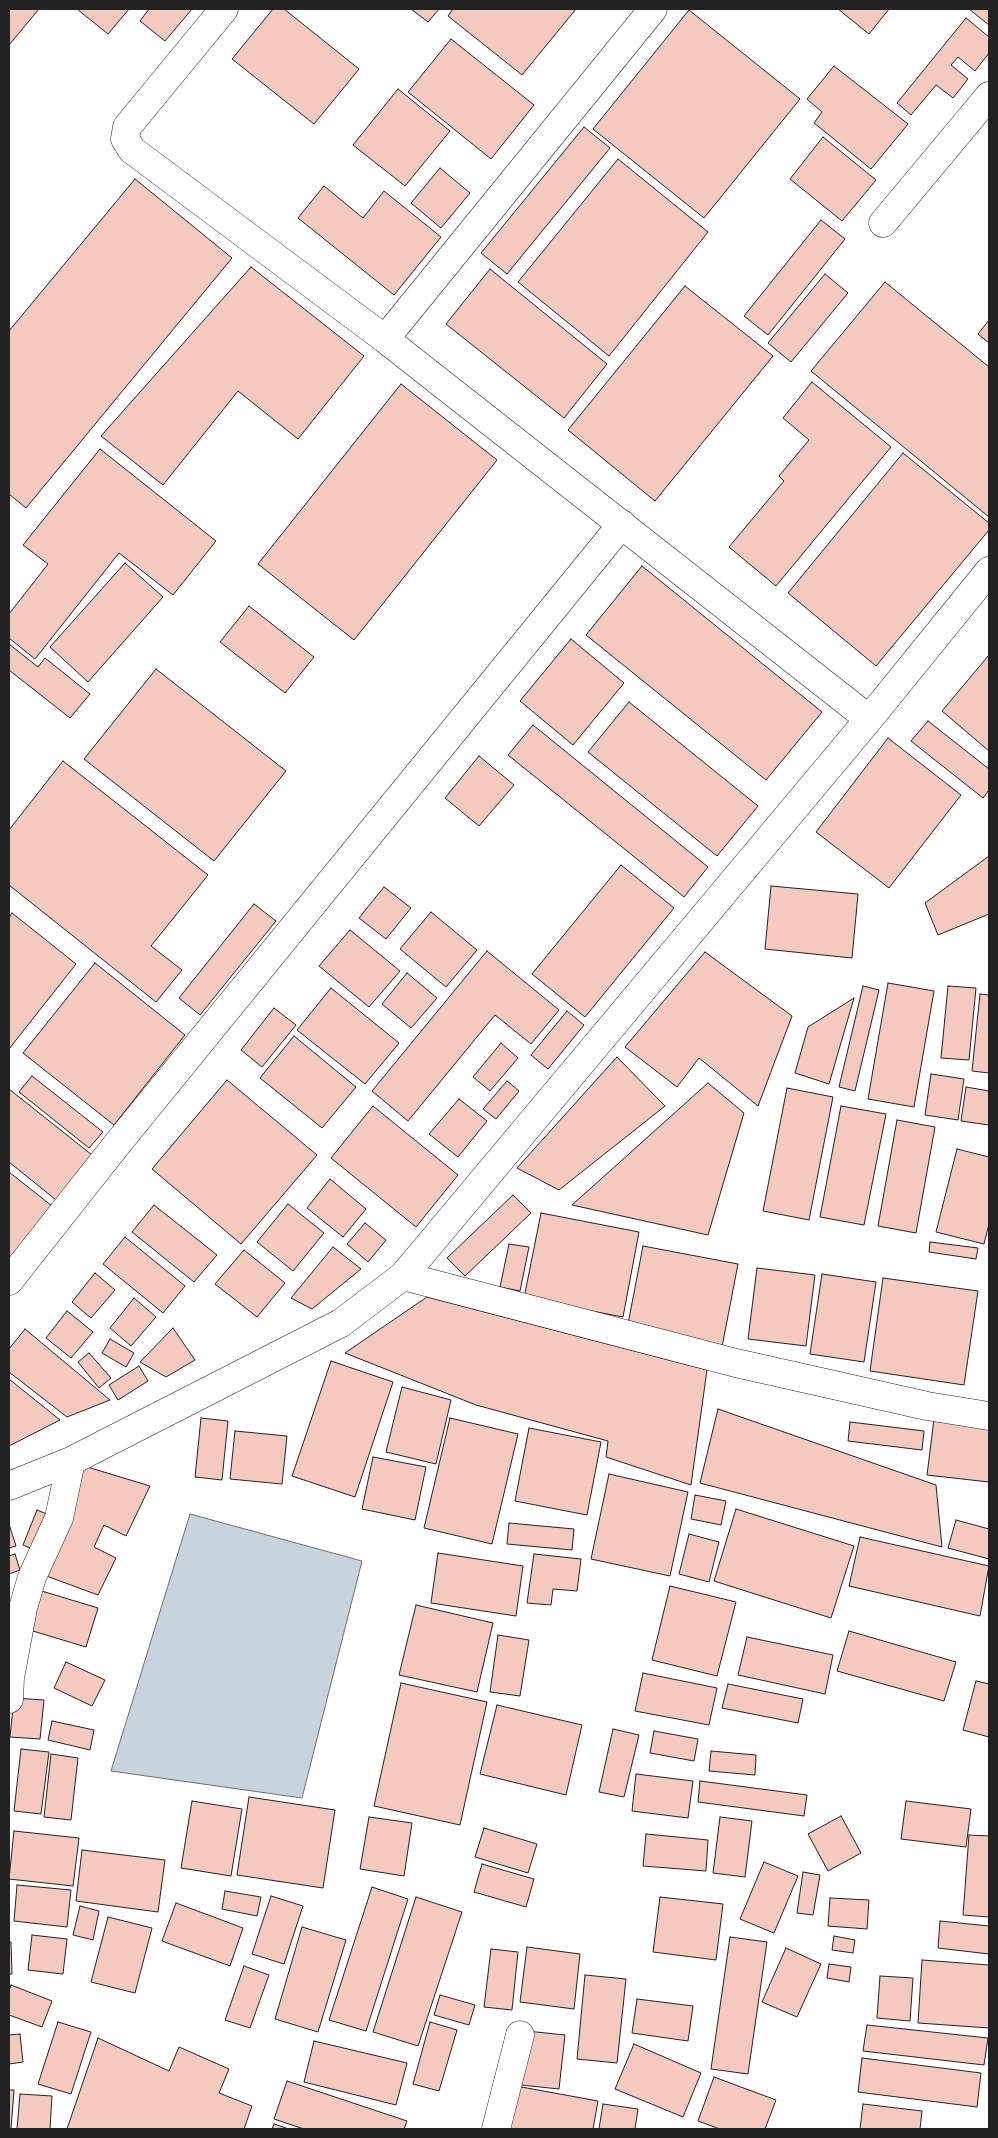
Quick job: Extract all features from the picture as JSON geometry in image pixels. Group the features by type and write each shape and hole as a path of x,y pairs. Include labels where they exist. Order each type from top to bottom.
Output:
{"street":[{"path":"224,9 127,127 125,139 132,150 385,339 869,719"},
{"path":"385,339 653,9"},
{"path":"883,223 989,96"},
{"path":"9,1281 130,1128 622,524"},
{"path":"9,1486 71,1461 341,1323 403,1276 869,719 989,571"},
{"path":"403,1276 736,1363 927,1406 989,1416"},
{"path":"9,1699 10,1678 23,1608 32,1577 59,1518 71,1461"},
{"path":"496,2129 520,2035"}],"shaded area":[{"path":"190,1514 362,1561 302,1798 111,1771"}],"building":[{"path":"9,9 39,9 9,45"},
{"path":"77,9 129,9 108,34"},
{"path":"149,9 192,9 165,41 140,21"},
{"path":"273,9 284,9 359,69 314,124 232,59"},
{"path":"411,9 439,9 428,22"},
{"path":"453,9 576,9 522,75 448,16"},
{"path":"838,9 889,9 869,34"},
{"path":"969,9 989,9 989,25"},
{"path":"689,10 800,99 704,218 593,129"},
{"path":"966,18 989,37 989,53 975,71 958,57 951,65 968,79 953,98 936,85 911,115 897,103"},
{"path":"451,39 534,105 491,159 408,92"},
{"path":"834,66 908,124 871,169 814,123 822,112 807,99"},
{"path":"398,89 450,131 405,186 353,145"},
{"path":"584,127 610,148 507,274 481,253"},
{"path":"823,137 876,180 842,221 790,179"},
{"path":"618,159 708,232 609,356 518,282"},
{"path":"440,168 470,193 441,228 411,203"},
{"path":"135,179 232,258 26,508 9,494 9,331"},
{"path":"324,186 363,218 384,191 441,237 394,295 298,218"},
{"path":"821,220 845,239 768,335 744,316"},
{"path":"251,267 364,356 298,439 238,391 163,485 101,436"},
{"path":"490,269 607,364 564,418 446,324"},
{"path":"825,274 848,293 791,362 768,343"},
{"path":"885,282 989,367 989,517 811,371"},
{"path":"685,286 773,356 655,501 568,430"},
{"path":"989,320 989,343 978,334"},
{"path":"812,382 891,447 776,586 729,547 784,481 779,476 809,440 783,418"},
{"path":"401,384 497,460 354,640 258,564"},
{"path":"100,449 216,541 173,595 119,553 35,659 9,638 9,614 48,564 23,545"},
{"path":"903,453 989,523 989,530 876,666 788,593"},
{"path":"125,563 163,597 88,682 50,647"},
{"path":"642,566 822,712 766,780 586,635"},
{"path":"249,606 314,657 285,693 220,642"},
{"path":"571,639 624,683 573,745 520,701"},
{"path":"9,644 38,667 45,658 90,694 70,718 9,670"},
{"path":"989,655 989,751 942,711"},
{"path":"156,669 286,771 214,861 84,759"},
{"path":"629,702 758,806 717,856 588,752"},
{"path":"928,721 989,769 989,790 983,798 911,741"},
{"path":"533,725 708,867 684,897 508,755"},
{"path":"888,738 961,795 889,888 816,832"},
{"path":"479,756 514,785 479,826 445,798"},
{"path":"63,761 208,875 151,946 182,970 156,1002 9,885 9,830"},
{"path":"989,856 989,914 938,935 925,903"},
{"path":"621,865 674,908 585,1017 532,974"},
{"path":"771,886 858,894 852,958 765,949"},
{"path":"384,887 411,908 386,939 359,918"},
{"path":"254,904 276,921 200,1015 179,998"},
{"path":"431,912 477,950 446,987 400,949"},
{"path":"12,913 76,964 9,1049 9,918"},
{"path":"350,930 400,971 369,1007 319,966"},
{"path":"487,951 559,1010 531,1044 495,1015 408,1121 372,1091"},
{"path":"705,952 792,1016 758,1106 699,1058 677,1087 625,1047"},
{"path":"95,963 185,1035 114,1125 23,1053"},
{"path":"407,973 437,998 411,1028 382,1004"},
{"path":"888,983 934,991 914,1107 868,1099"},
{"path":"863,986 879,990 855,1091 839,1087"},
{"path":"948,986 976,988 969,1060 941,1058"},
{"path":"331,988 399,1043 365,1084 297,1030"},
{"path":"980,994 989,995 989,1073 972,1071"},
{"path":"854,998 829,1084 795,1073 808,1027"},
{"path":"274,1008 296,1025 262,1067 241,1050"},
{"path":"567,1011 584,1025 548,1069 531,1055"},
{"path":"294,1036 356,1087 322,1128 260,1078"},
{"path":"501,1043 518,1058 490,1091 473,1077"},
{"path":"617,1057 665,1106 559,1190 517,1168"},
{"path":"931,1074 964,1079 958,1120 925,1115"},
{"path":"32,1076 103,1132 89,1148 19,1092"},
{"path":"227,1080 317,1155 241,1244 152,1169"},
{"path":"507,1081 519,1091 496,1119 483,1109"},
{"path":"708,1083 744,1113 708,1235 572,1205"},
{"path":"966,1087 989,1091 989,1125 961,1121"},
{"path":"787,1088 833,1097 809,1220 763,1211"},
{"path":"9,1089 92,1155 56,1200 9,1162"},
{"path":"459,1099 487,1121 458,1157 429,1134"},
{"path":"373,1106 458,1175 416,1227 331,1158"},
{"path":"841,1106 886,1114 864,1225 820,1217"},
{"path":"897,1120 935,1127 916,1233 878,1226"},
{"path":"957,1149 989,1157 989,1224 984,1244 936,1232"},
{"path":"9,1172 52,1206 9,1261"},
{"path":"330,1179 366,1209 343,1237 307,1208"},
{"path":"513,1195 531,1213 465,1276 447,1258"},
{"path":"288,1204 324,1233 293,1271 257,1242"},
{"path":"154,1205 217,1255 194,1282 132,1232"},
{"path":"541,1213 639,1232 623,1317 524,1298"},
{"path":"365,1223 386,1240 368,1262 347,1244"},
{"path":"125,1237 185,1286 163,1313 103,1264"},
{"path":"930,1242 978,1248 976,1259 929,1252"},
{"path":"509,1244 529,1247 520,1291 500,1287"},
{"path":"643,1246 738,1264 722,1347 627,1329"},
{"path":"333,1247 361,1269 312,1309 291,1298"},
{"path":"244,1250 285,1283 257,1317 215,1284"},
{"path":"757,1268 815,1275 806,1346 748,1339"},
{"path":"95,1273 115,1290 91,1318 72,1302"},
{"path":"822,1274 876,1282 864,1362 810,1354"},
{"path":"883,1278 978,1291 964,1385 870,1371"},
{"path":"427,1297 707,1370 691,1485 606,1457 608,1441 476,1405 345,1353"},
{"path":"134,1298 156,1317 131,1346 110,1328"},
{"path":"67,1311 93,1332 71,1358 46,1338"},
{"path":"173,1328 195,1360 166,1377 140,1362"},
{"path":"25,1329 110,1400 67,1417 9,1372 9,1349"},
{"path":"110,1339 134,1353 126,1367 102,1353"},
{"path":"89,1353 111,1378 99,1388 78,1362"},
{"path":"331,1361 393,1382 355,1497 292,1476"},
{"path":"139,1366 148,1381 118,1400 109,1385"},
{"path":"9,1379 60,1420 9,1446"},
{"path":"402,1387 451,1400 436,1464 386,1452"},
{"path":"718,1409 936,1485 942,1547 700,1483"},
{"path":"201,1418 228,1421 222,1480 195,1477"},
{"path":"450,1418 518,1434 492,1544 424,1528"},
{"path":"934,1419 989,1426 989,1482 927,1475"},
{"path":"850,1422 924,1431 922,1450 848,1441"},
{"path":"529,1428 601,1442 587,1515 515,1501"},
{"path":"235,1431 287,1436 282,1484 230,1479"},
{"path":"373,1457 426,1467 415,1520 362,1509"},
{"path":"84,1466 150,1486 126,1536 104,1525 94,1547 116,1558 98,1595 41,1574"},
{"path":"609,1474 688,1492 670,1576 591,1559"},
{"path":"695,1495 726,1501 721,1525 691,1519"},
{"path":"736,1509 854,1546 831,1618 714,1581"},
{"path":"37,1510 54,1517 40,1552 23,1545"},
{"path":"956,1520 989,1529 989,1559 948,1548"},
{"path":"509,1523 574,1529 572,1550 507,1544"},
{"path":"9,1524 16,1546 9,1548"},
{"path":"689,1534 719,1542 709,1582 679,1574"},
{"path":"860,1537 989,1566 980,1616 849,1586"},
{"path":"438,1553 523,1566 516,1616 431,1603"},
{"path":"15,1554 20,1570 9,1574 9,1556"},
{"path":"534,1554 581,1559 577,1591 553,1589 551,1605 527,1603"},
{"path":"670,1586 736,1602 717,1676 652,1660"},
{"path":"35,1589 98,1608 86,1647 23,1628"},
{"path":"416,1605 493,1623 477,1692 399,1675"},
{"path":"849,1631 956,1662 944,1701 837,1671"},
{"path":"498,1635 529,1640 520,1696 490,1692"},
{"path":"747,1637 833,1655 825,1694 738,1675"},
{"path":"66,1662 105,1680 92,1706 54,1688"},
{"path":"643,1673 717,1688 709,1725 635,1711"},
{"path":"976,1681 989,1684 989,1737 963,1730"},
{"path":"401,1683 487,1702 460,1825 374,1806"},
{"path":"728,1684 803,1699 798,1723 722,1708"},
{"path":"14,1698 44,1700 40,1739 10,1737"},
{"path":"497,1705 582,1725 566,1795 480,1774"},
{"path":"52,1721 94,1730 90,1750 48,1740"},
{"path":"613,1729 639,1735 624,1797 599,1792"},
{"path":"654,1731 698,1739 694,1761 650,1753"},
{"path":"21,1749 49,1752 41,1814 14,1811"},
{"path":"711,1751 756,1755 755,1775 709,1771"},
{"path":"51,1754 78,1758 71,1820 44,1817"},
{"path":"636,1774 693,1781 688,1818 632,1811"},
{"path":"700,1781 807,1795 804,1816 698,1802"},
{"path":"249,1797 335,1810 323,1888 237,1875"},
{"path":"192,1801 242,1809 231,1876 181,1868"},
{"path":"906,1801 971,1809 966,1847 901,1839"},
{"path":"841,1816 861,1853 828,1871 808,1834"},
{"path":"369,1817 412,1823 404,1876 360,1869"},
{"path":"720,1817 752,1821 745,1877 713,1873"},
{"path":"484,1828 537,1844 528,1873 475,1857"},
{"path":"14,1831 79,1838 73,1886 9,1879"},
{"path":"646,1834 708,1840 706,1871 643,1866"},
{"path":"969,1835 989,1836 989,1917 963,1915"},
{"path":"82,1850 165,1860 158,1912 76,1901"},
{"path":"764,1862 798,1876 774,1933 740,1919"},
{"path":"482,1864 534,1879 526,1907 474,1892"},
{"path":"803,1872 820,1875 813,1915 797,1913"},
{"path":"17,1885 71,1890 67,1927 14,1921"},
{"path":"372,1887 408,1899 366,2031 329,2020"},
{"path":"225,1891 261,1897 257,1916 222,1909"},
{"path":"271,1896 303,1906 284,1964 252,1954"},
{"path":"416,1897 462,1912 418,2046 373,2032"},
{"path":"660,1897 723,1904 716,1960 653,1952"},
{"path":"830,1898 869,1900 867,1929 828,1926"},
{"path":"176,1903 243,1928 230,1966 162,1941"},
{"path":"80,1906 99,1911 93,1940 73,1935"},
{"path":"108,1917 152,1928 135,1993 91,1982"},
{"path":"940,1921 989,1926 989,1954 938,1948"},
{"path":"302,1927 346,1940 318,2032 275,2019"},
{"path":"32,1935 67,1939 63,1974 28,1970"},
{"path":"834,1936 855,1940 853,1953 832,1950"},
{"path":"730,1937 767,1942 748,2074 711,2069"},
{"path":"9,1942 11,1942 12,1974 9,1974"},
{"path":"527,1947 580,1954 574,2009 520,2002"},
{"path":"786,1948 821,1964 797,2017 762,2002"},
{"path":"491,1949 518,1952 512,2010 484,2007"},
{"path":"922,1960 989,1965 989,2028 918,2023"},
{"path":"829,1964 851,1967 849,1982 827,1978"},
{"path":"244,1966 269,1975 250,2028 225,2020"},
{"path":"585,1975 626,1979 617,2063 577,2059"},
{"path":"880,1976 913,1978 910,2021 877,2018"},
{"path":"11,1985 52,2001 42,2027 9,2015 9,1991"},
{"path":"440,1995 475,2005 469,2025 434,2015"},
{"path":"637,1999 693,2006 688,2041 632,2033"},
{"path":"58,2022 91,2032 71,2094 38,2084"},
{"path":"430,2022 457,2030 439,2091 413,2084"},
{"path":"867,2025 988,2038 984,2065 863,2051"},
{"path":"527,2031 565,2035 559,2089 521,2085"},
{"path":"20,2034 23,2062 9,2064 9,2035"},
{"path":"98,2038 169,2071 179,2047 229,2069 219,2093 252,2106 244,2129 67,2129"},
{"path":"314,2041 407,2063 396,2105 304,2082"},
{"path":"634,2044 701,2073 683,2117 615,2089"},
{"path":"862,2058 981,2073 977,2107 858,2092"},
{"path":"714,2077 776,2100 765,2129 720,2129 698,2121"},
{"path":"287,2081 407,2121 404,2129 304,2129 274,2119"},
{"path":"516,2086 598,2101 593,2129 508,2129"},
{"path":"9,2090 14,2090 11,2129 9,2129"},
{"path":"20,2094 52,2096 50,2129 17,2129"},
{"path":"603,2104 638,2109 635,2129 599,2129"},
{"path":"863,2104 922,2111 920,2129 860,2129"},
{"path":"274,2124 289,2129 272,2129"}]}
